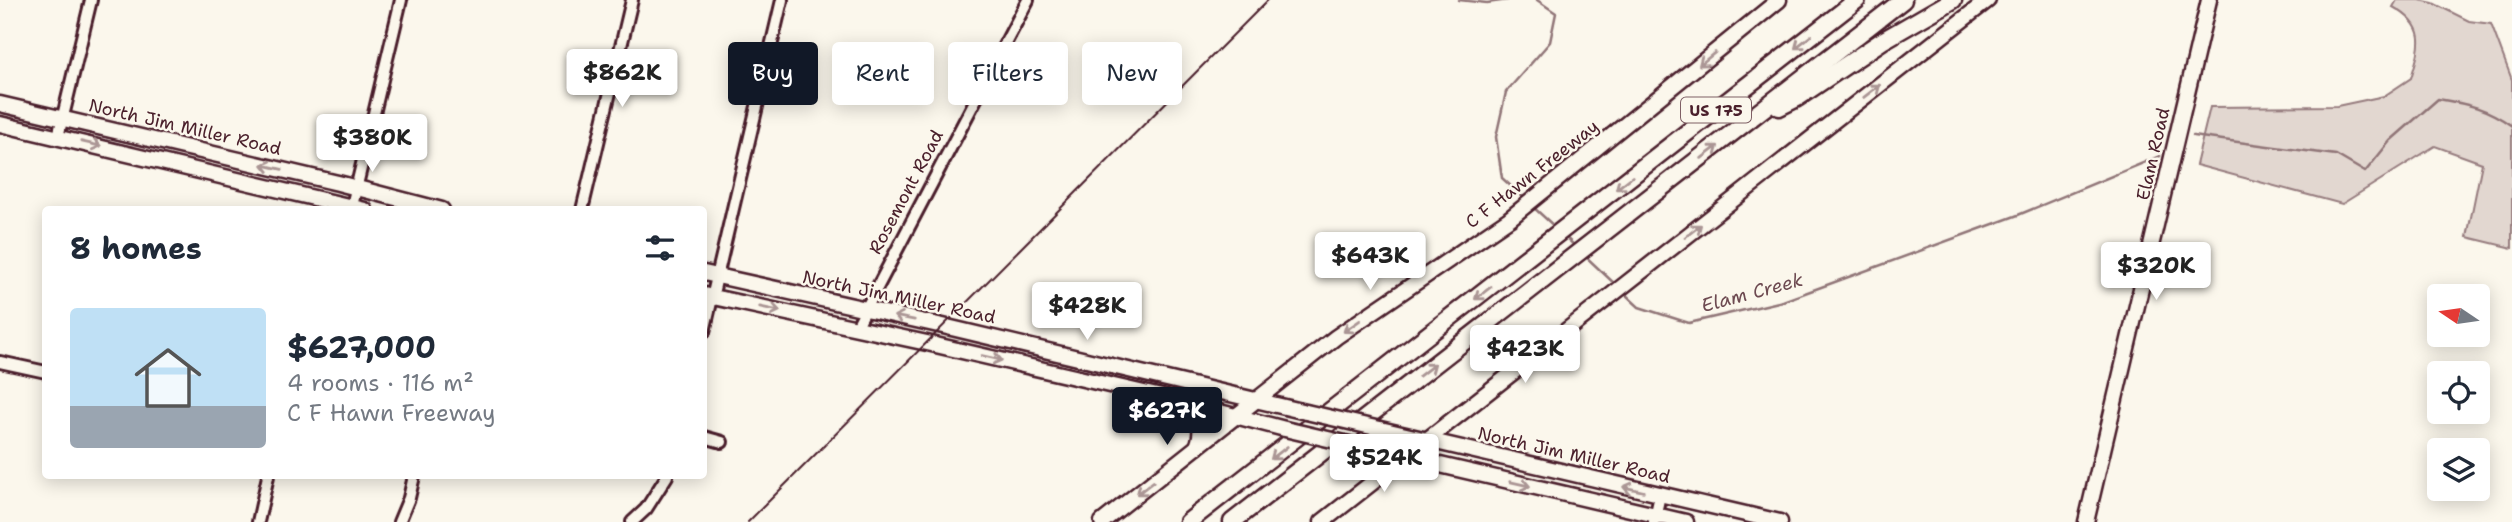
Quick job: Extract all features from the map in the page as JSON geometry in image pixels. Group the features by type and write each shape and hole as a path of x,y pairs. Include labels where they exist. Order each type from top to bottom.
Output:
{"highway":[{"name":"US 175","path":"1188,522 1857,0"},
{"name":"US 175","path":"1232,522 1903,0"},
{"path":"1748,122 1797,98 1892,35 1952,0"}],"main road":[{"name":"C F Hawn Freeway","path":"1102,522 1336,337 1546,191 1779,0"},
{"path":"1322,522 1988,0"},
{"name":"Elam Road","path":"2086,522 2209,0"},
{"name":"North Jim Miller Road","path":"0,104 426,206"},
{"path":"0,124 333,206"},
{"name":"North Jim Miller Road","path":"710,275 943,326 1780,522"},
{"path":"708,296 1171,399 1235,417 1566,494 1654,519 1686,522"},
{"path":"1171,399 1196,414 1200,430 1196,447"},
{"path":"1489,477 1492,455"},
{"path":"1566,494 1571,475"}],"street":[{"path":"58,137 91,0"},
{"path":"358,206 356,188 401,0"},
{"path":"583,206 632,0"},
{"path":"708,296 710,275 782,0"},
{"name":"Rosemont Road","path":"856,328 1028,0"},
{"path":"333,206 338,183"},
{"path":"0,362 42,371"},
{"path":"707,438 722,442"},
{"path":"258,522 267,479"},
{"path":"399,522 413,479"},
{"path":"632,522 646,509 665,479"},
{"path":"1654,519 1660,495"}],"shaded area":[{"path":"2397,0 2433,3 2469,21 2491,24 2512,80 2512,248 2467,237 2482,163 2435,146 2342,204 2196,165 2210,107 2337,106 2384,96 2411,78 2419,37 2412,21 2393,7"}],"waterway":[{"name":"Elam Creek","path":"1459,0 1487,3 1508,0"},
{"name":"Elam Creek","path":"1525,199 1502,178 1496,137 1506,92 1550,42 1556,13 1537,0"},
{"name":"Elam Creek","path":"2193,136 2336,155 2365,172 2390,141 2438,99 2477,108 2512,126"},
{"name":"Elam Creek","path":"1624,293 1639,307 1689,323 1783,301 2018,215 2160,156"},
{"name":"Elam Creek","path":"1532,206 1556,228"},
{"name":"Elam Creek","path":"1563,235 1576,247"},
{"name":"Elam Creek","path":"1583,254 1617,286"}],"tram line":[{"path":"748,522 1268,0"}]}
